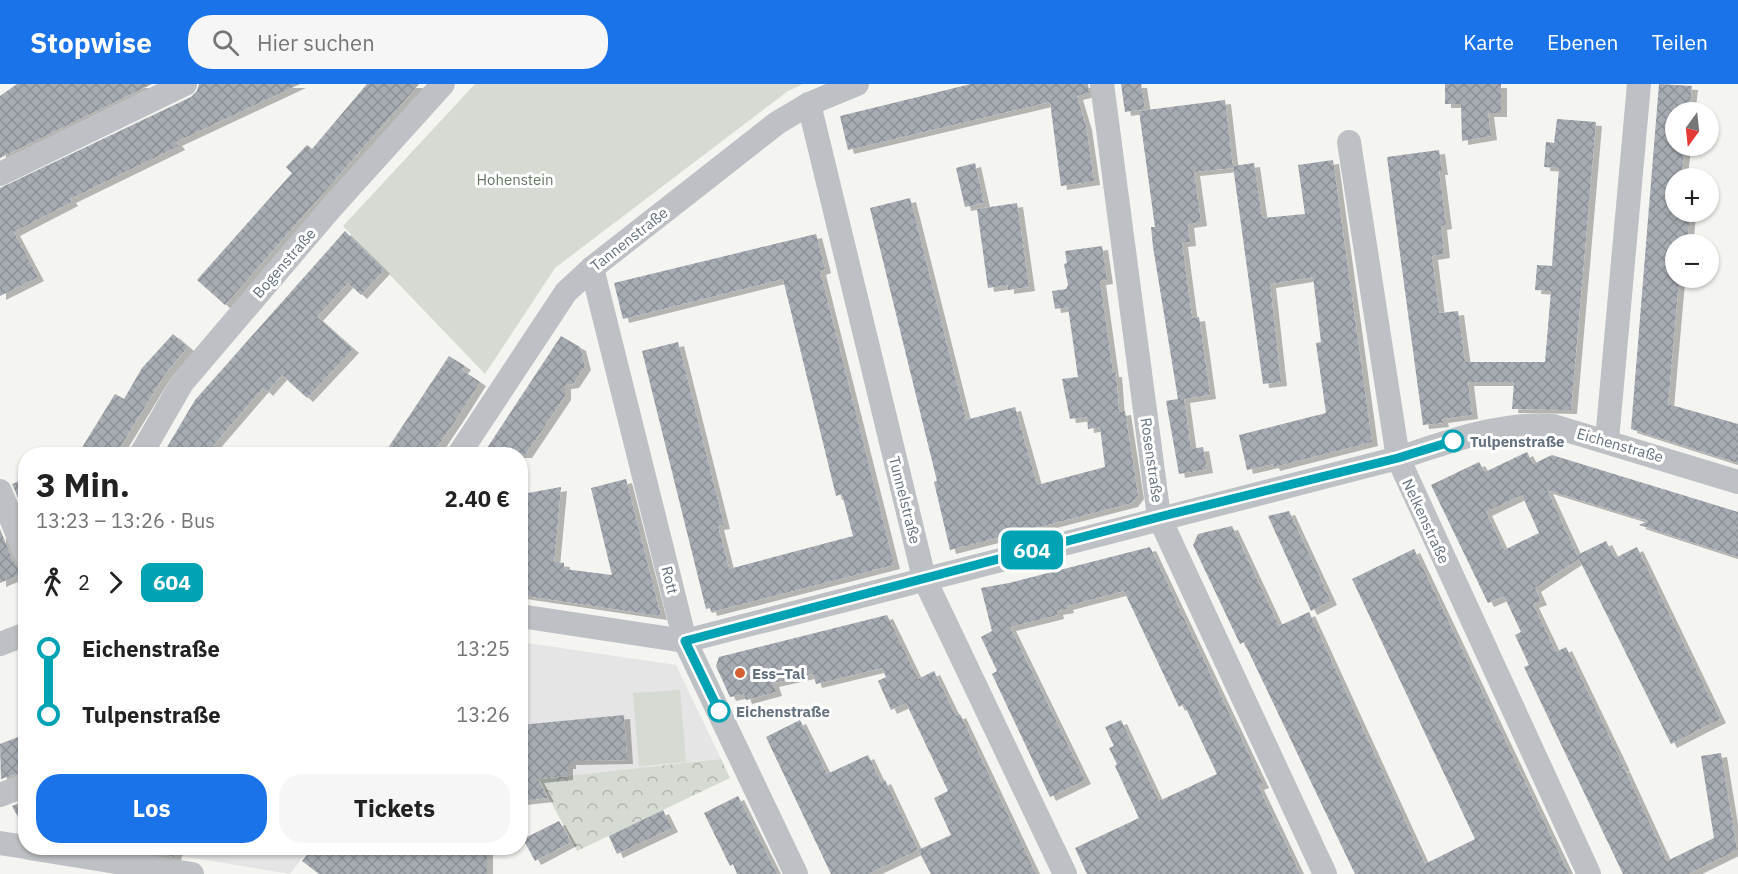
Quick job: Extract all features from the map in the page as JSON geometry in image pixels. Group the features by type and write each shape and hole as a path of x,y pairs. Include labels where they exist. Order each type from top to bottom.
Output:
{"street":[{"path":"0,174 185,84"},
{"name":"Bogenstraße","path":"145,447 189,375 331,208 443,84"},
{"name":"Tannenstraße","path":"464,447 566,292 592,268 777,123 808,104 857,84"},
{"name":"Rosenstraße","path":"1102,84 1159,517 1325,874"},
{"path":"1607,440 1639,84"},
{"name":"Tunnelstraße","path":"808,104 924,578 1065,874"},
{"name":"Nelkenstraße","path":"1349,142 1398,458 1589,874"},
{"name":"Rott","path":"592,268 685,641 796,874"},
{"name":"Eichenstraße","path":"528,617 685,641 1159,517 1398,458 1500,427 1527,424 1553,426 1607,440 1738,482"},
{"path":"0,491 18,535"},
{"path":"0,644 18,637"},
{"path":"0,795 18,788"},
{"path":"0,843 18,846"},
{"path":"76,855 192,874"}],"shaded area":[{"path":"528,643 676,665 721,759 528,780"},
{"path":"176,855 305,855 290,874"}],"green space":[{"name":"Hohenstein","path":"475,84 803,84 788,91 555,268 485,374 343,226"},
{"path":"680,690 686,762 639,766 633,693"},
{"path":"721,759 730,778 577,851 539,779"}],"building":[{"path":"17,84 152,84 0,158 0,96"},
{"path":"199,84 300,84 176,142 179,146 70,199 72,202 14,232 38,277 0,296 0,188 191,97 197,91"},
{"path":"367,84 419,84 225,305 197,280 292,173 286,167 307,145 312,149"},
{"path":"971,84 1088,84 1089,93 1077,96 1086,126 1094,181 1061,186 1050,102 848,150 840,116"},
{"path":"1121,84 1141,84 1145,109 1125,112"},
{"path":"1445,84 1501,84 1501,113 1488,113 1491,136 1462,141 1461,104 1445,104"},
{"path":"1659,84 1692,86 1690,102 1665,102 1665,156 1684,156 1682,168 1665,168 1665,222 1689,222 1688,234 1665,234 1665,288 1678,288 1668,404 1738,424 1738,463 1631,429"},
{"path":"1225,100 1233,168 1194,172 1201,222 1188,224 1190,242 1182,243 1192,318 1199,317 1210,395 1184,399 1191,449 1203,447 1207,469 1179,474 1166,401 1178,399 1153,247 1151,227 1155,227 1139,111"},
{"path":"1557,119 1596,122 1571,410 1512,409 1514,382 1468,382 1472,415 1442,419 1443,423 1423,425 1387,157 1439,150 1442,171 1439,171 1446,225 1441,226 1444,254 1432,256 1439,313 1458,311 1465,362 1545,362 1551,291 1535,290 1537,265 1552,266 1559,168 1544,167 1546,142 1554,143"},
{"path":"1333,160 1372,442 1274,467 1273,464 1247,470 1239,435 1326,413 1316,343 1321,342 1313,277 1270,284 1281,382 1263,384 1233,166 1254,163 1262,218 1305,214 1298,165"},
{"path":"975,163 984,203 965,207 956,168"},
{"path":"910,198 966,420 1015,407 1037,485 1105,467 1100,427 1088,429 1087,417 1070,419 1062,379 1078,377 1068,307 1055,309 1052,291 1066,289 1068,285 1064,264 1067,263 1065,251 1102,246 1107,280 1100,281 1113,373 1116,373 1119,412 1125,411 1138,495 1132,503 950,550 934,482 937,481 870,208"},
{"path":"1017,203 1029,287 1008,290 1008,285 988,288 977,209"},
{"path":"345,231 384,270 361,295 348,283 317,317 353,349 307,398 282,375 267,392 263,388 214,447 167,447 195,400"},
{"path":"816,234 825,269 820,271 894,565 711,612 710,608 706,609 642,351 678,342 724,525 718,526 729,569 853,536 842,494 836,496 783,279 623,319 614,283"},
{"path":"173,334 188,347 165,374 120,447 82,447 115,394 124,399 142,368"},
{"path":"561,336 580,347 585,366 573,384 565,385 565,396 528,451 528,447 488,447"},
{"path":"449,356 465,366 462,370 480,382 438,447 389,447"},
{"path":"1527,452 1533,464 1552,455 1738,512 1738,557 1639,525 1648,521 1547,490 1579,559 1535,588 1541,601 1533,604 1556,652 1566,647 1624,767 1619,769 1624,768 1667,861 1714,838 1701,756 1721,753 1737,850 1688,874 1623,874 1524,667 1529,665 1515,635 1521,632 1504,596 1488,603 1431,485 1479,462 1485,472","holes":["1522,495 1539,533 1504,550 1486,512"]},
{"path":"626,479 661,616 528,596 528,493 561,487 554,562 564,563 564,569 612,575 591,488"},
{"path":"18,481 18,498 12,484"},
{"path":"1289,511 1331,601 1311,611 1268,516"},
{"path":"1232,526 1279,626 1309,612 1425,864 1475,839 1352,579 1414,549 1569,874 1355,874 1244,642 1240,644 1193,545 1198,534"},
{"path":"0,529 13,561 18,567 18,575 0,583"},
{"path":"1606,541 1615,558 1637,547 1720,719 1671,744 1577,555"},
{"path":"1150,547 1263,784 1258,786 1300,874 1087,874 1075,848 1139,818 1115,766 1117,764 1109,748 1114,746 1105,727 1121,720 1159,801 1217,774 1184,704 1179,707 1124,591 1067,606 1068,609 1057,611 1058,615 1010,627 1085,780 1050,797 992,674 997,671 981,637 992,631 981,588"},
{"path":"887,615 918,679 934,671 956,716 960,714 1036,874 931,874 918,850 951,835 934,798 948,791 906,703 891,710 878,681 886,677 882,668 816,684 813,674 773,683 776,692 746,700 744,694 730,697 716,666 719,657"},
{"path":"624,715 627,760 570,761 570,765 567,765 567,776 538,779 548,798 528,800 528,724"},
{"path":"800,720 827,774 868,755 881,782 885,780 918,850 868,874 831,874 766,737"},
{"path":"18,737 18,774 1,779 0,744"},
{"path":"738,796 777,874 737,874 733,864 730,866 704,813"},
{"path":"18,803 18,817 12,806"},
{"path":"663,810 672,828 617,854 609,836"},
{"path":"559,821 571,842 535,861 528,848 528,836"},
{"path":"307,855 487,855 487,874 319,874 302,861"}],"bus line":[{"name":"604","path":"719,711 685,641 1159,517 1398,458 1453,441"}],"place":[{"name":"Tulpenstraße","path":"1453,441"},
{"name":"Ess–Tal","path":"740,673"},
{"name":"Eichenstraße","path":"719,711"}]}
